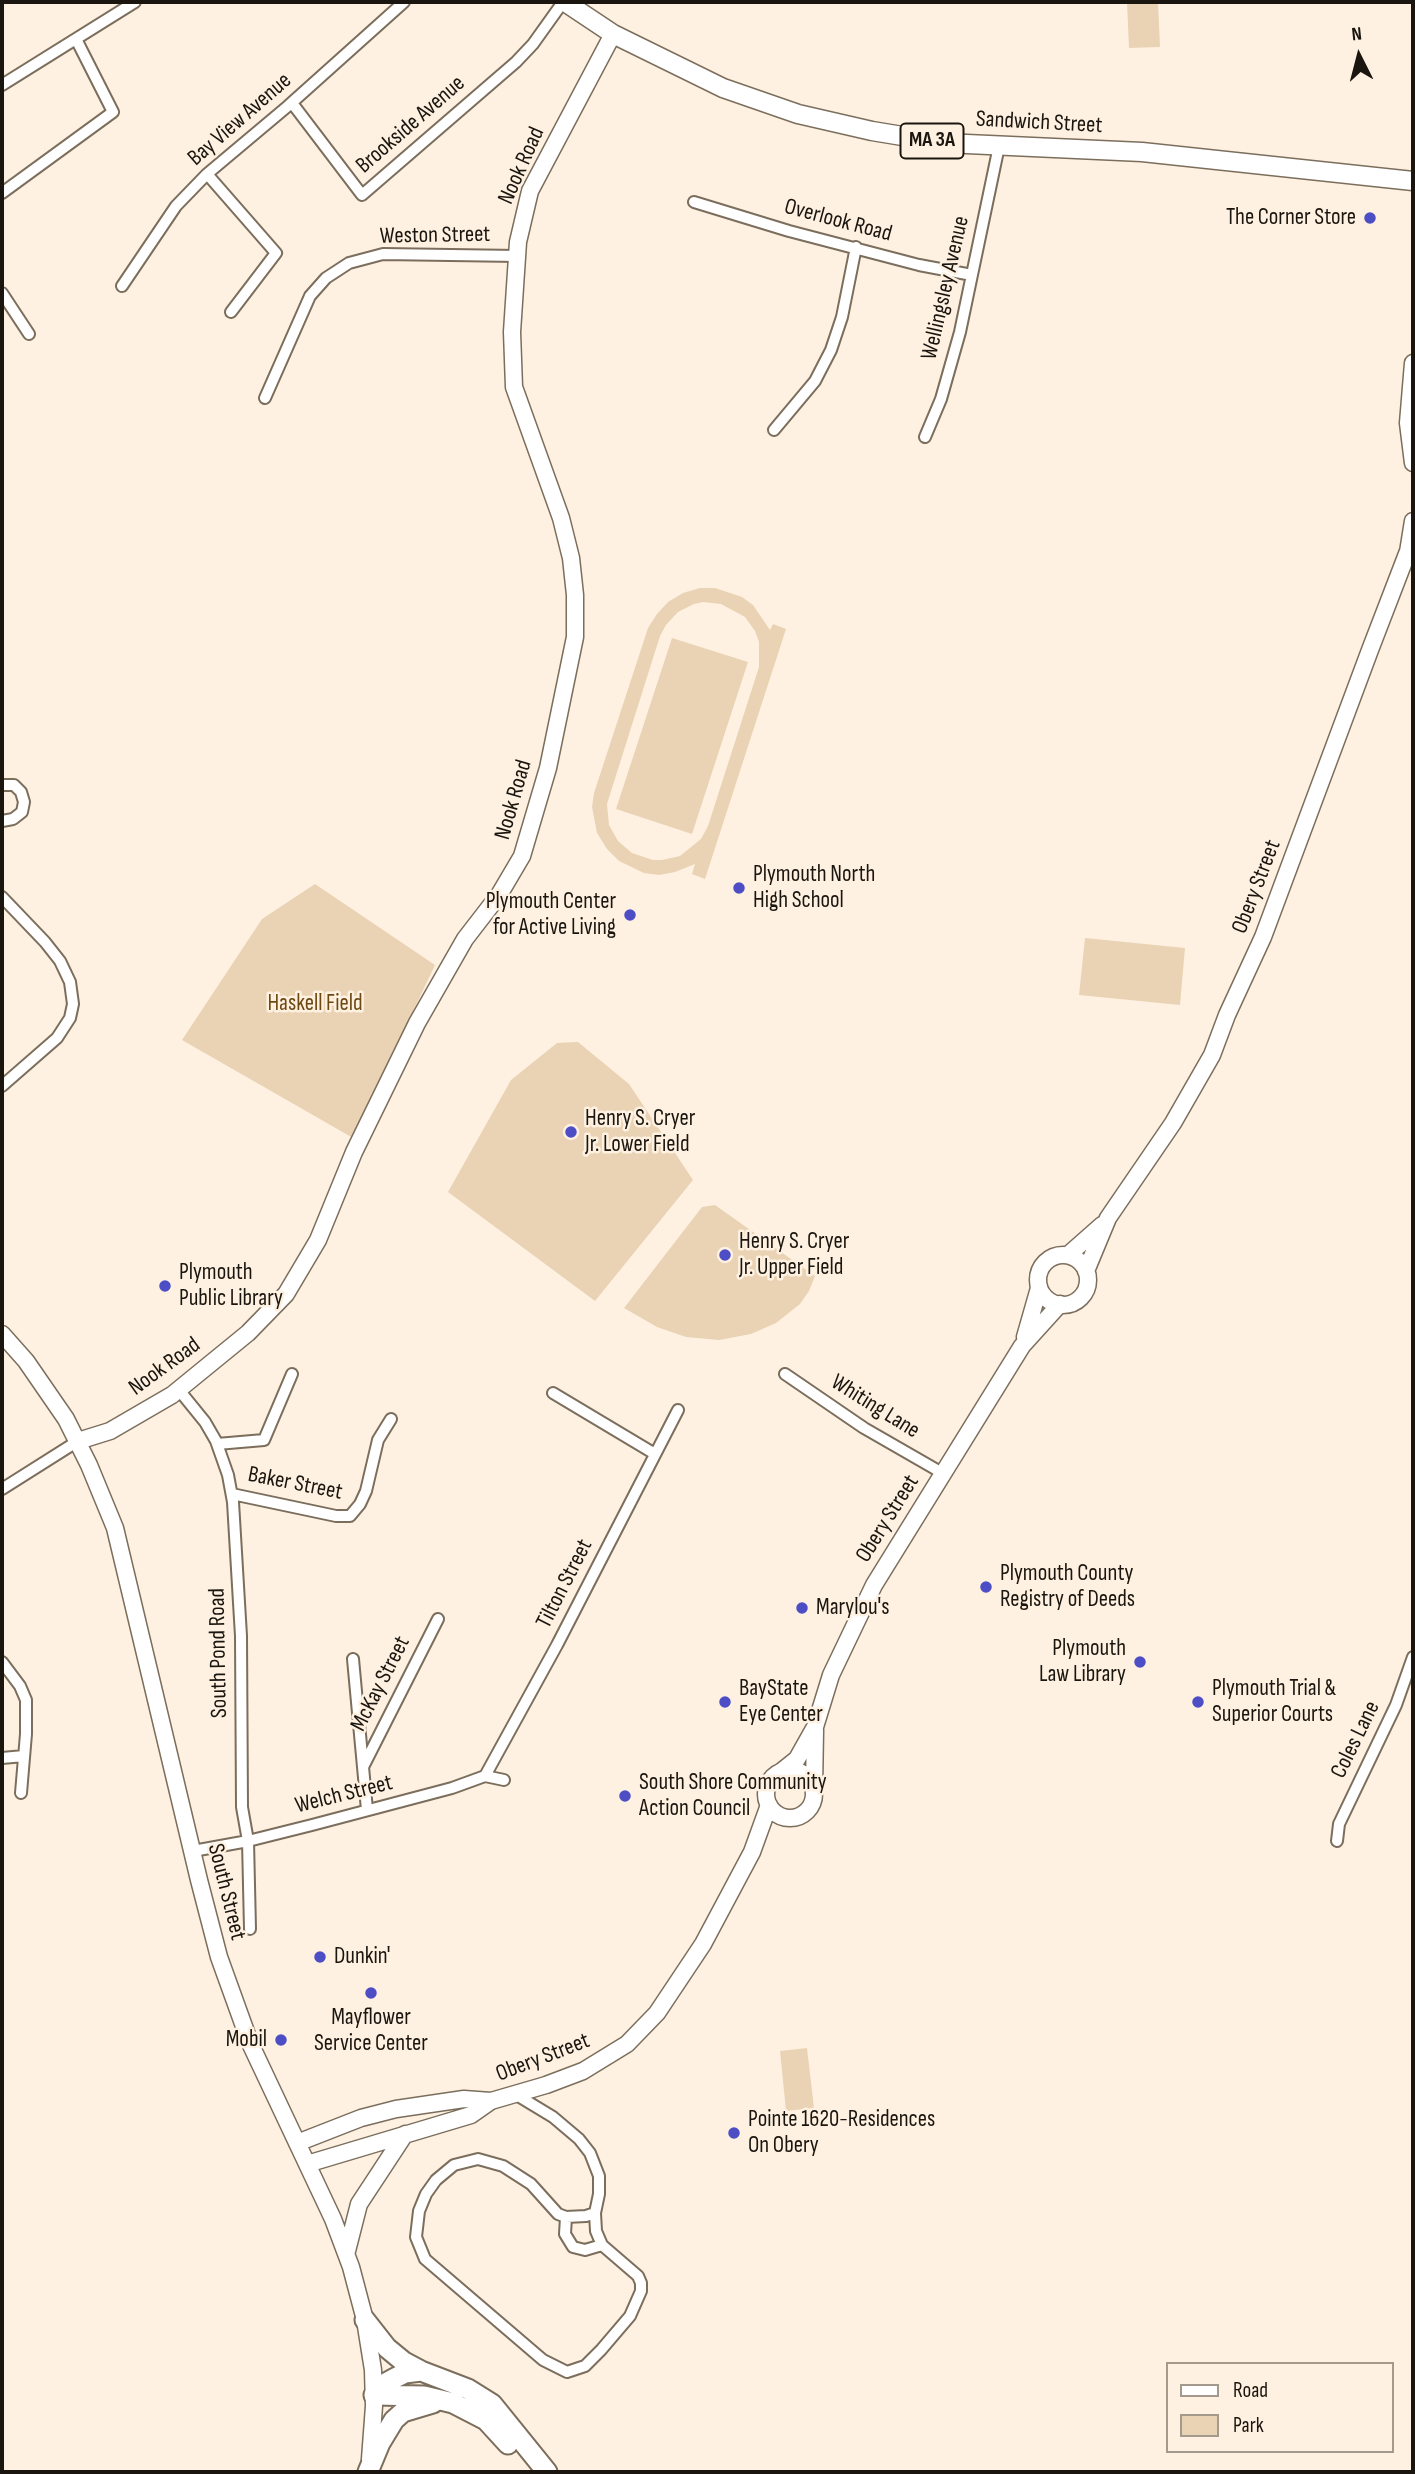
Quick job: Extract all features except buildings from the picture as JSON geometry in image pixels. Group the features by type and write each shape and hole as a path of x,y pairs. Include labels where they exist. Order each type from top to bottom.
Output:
{"highway":[{"path":"365,2320 393,2353 421,2371 468,2389 492,2404 547,2472"},
{"path":"374,2395 382,2385 401,2375 421,2371"},
{"path":"374,2395 424,2396 459,2406 491,2424 530,2472"},
{"path":"368,2472 386,2431 398,2416 422,2405 448,2402"}],"main road":[{"name":"Sandwich Street","path":"564,2 613,34 723,88 788,111 914,139 999,146 1142,152 1413,181"},
{"name":"Nook Road","path":"78,1441 110,1431 179,1390 255,1326 292,1286 318,1240 355,1152 417,1023 466,939 517,866 539,804 575,637 575,594 571,558 561,518 514,387 512,332 521,226 530,191 613,34"},
{"path":"1413,363 1408,423 1413,463"},
{"name":"Obery Street","path":"307,2164 471,2115 491,2102 554,2083 590,2068 615,2053 643,2030 671,1995 698,1952 752,1852 769,1805 766,1798 767,1786 776,1774 797,1759 815,1727 831,1675 858,1614 889,1560 1022,1346 1060,1304 1081,1297 1087,1285 1086,1271 1108,1218 1173,1123 1212,1055 1263,937 1410,547 1413,521"},
{"name":"Obery Street","path":"1022,1346 1040,1288 1038,1277 1044,1264 1056,1256 1068,1255 1108,1218"},
{"path":"1068,1255 1079,1261 1086,1271"},
{"path":"1040,1288 1047,1299 1060,1304"},
{"name":"South Street","path":"2,1334 38,1377 78,1441 115,1528 205,1905 229,1984 250,2043 347,2253 365,2320 374,2395 368,2472"},
{"name":"Obery Street","path":"752,1852 787,1818 802,1815 812,1804 815,1727"},
{"path":"782,1771 798,1771 806,1776 814,1789"},
{"path":"769,1805 773,1811 787,1818"},
{"name":"Obery Street","path":"297,2143 361,2118 396,2109 464,2099 491,2102"},
{"path":"347,2253 359,2204 405,2134"}],"street":[{"path":"2,85 135,2"},
{"name":"Bay View Avenue","path":"122,286 176,206 207,174 292,103 404,2"},
{"name":"Brookside Avenue","path":"292,103 362,195 516,62 564,2"},
{"path":"2,193 113,112 76,39"},
{"name":"Wellingsley Avenue","path":"925,437 951,366 999,146"},
{"path":"207,174 276,253 231,312"},
{"name":"Overlook Road","path":"694,202 789,231 919,265 972,275"},
{"path":"774,430 814,381 831,350 845,308 856,247"},
{"name":"Weston Street","path":"265,398 310,296 326,278 349,263 383,254 518,256"},
{"path":"2,293 29,334"},
{"path":"2,785 14,785 21,792 24,802 22,812 13,819 2,821"},
{"path":"2,897 55,954 70,982 73,1004 69,1018 57,1038 2,1086"},
{"path":"217,1444 264,1440 292,1374"},
{"name":"Whiting Lane","path":"785,1374 864,1428 944,1474"},
{"name":"South Pond Road","path":"179,1390 205,1422 217,1444 232,1494 241,1636 242,1807 248,1841 250,1929"},
{"path":"553,1393 655,1454"},
{"name":"Tilton Street","path":"485,1776 557,1645 678,1410"},
{"name":"Baker Street","path":"232,1494 330,1515 350,1516 366,1491 379,1440 391,1419"},
{"path":"2,1489 78,1441"},
{"name":"McKay Street","path":"363,1767 438,1619"},
{"name":"Coles Lane","path":"1337,1841 1339,1824 1396,1705 1413,1657"},
{"path":"352,1659 367,1810"},
{"path":"2,1662 20,1686 26,1700 27,1726 22,1793"},
{"path":"2,1758 24,1756"},
{"path":"485,1776 504,1780"},
{"name":"Welch Street","path":"193,1851 248,1841 452,1788 485,1776"},
{"path":"515,2095 553,2117 579,2139 590,2153 599,2176 596,2231 602,2245 638,2276 641,2283 641,2291 630,2316 584,2366 567,2372 543,2360 425,2259 417,2245 416,2237 419,2211 431,2187 448,2169 469,2160 486,2160 512,2171 531,2184 558,2214 582,2217 595,2213"},
{"path":"566,2217 565,2234 573,2247 585,2250 602,2245"}],"green space":[{"path":"1127,2 1158,2 1160,47 1129,48"},
{"path":"700,588 715,588 742,597 753,605 770,630 773,624 786,629 705,879 692,874 695,864 659,875 644,873 619,861 597,833 592,807 594,793 648,628 668,602 683,593","holes":["694,604 721,604 745,617 755,631 759,642 759,667 708,826 701,839 680,856 653,860 632,853 618,841 609,825 607,804 660,636 666,625 678,612"]},
{"path":"672,638 748,662 692,834 616,809"},
{"name":"Haskell Field","path":"315,884 435,965 353,1138 182,1040 262,919"},
{"path":"1085,938 1185,948 1180,1005 1079,995"},
{"name":"Henry S. Cryer Jr. Lower Field","path":"578,1042 629,1084 693,1180 595,1301 448,1192 511,1080 557,1043"},
{"name":"Henry S. Cryer Jr. Upper Field","path":"715,1205 815,1276 800,1304 776,1323 751,1334 719,1340 686,1337 657,1327 624,1308 702,1207"},
{"path":"807,2048 814,2108 786,2111 780,2051"}],"place":[{"name":"The Corner Store","path":"1370,218"},
{"name":"Plymouth North High School","path":"739,888"},
{"name":"Plymouth Center for Active Living","path":"630,915"},
{"name":"Henry S. Cryer Jr. Lower Field","path":"571,1132"},
{"name":"Henry S. Cryer Jr. Upper Field","path":"725,1255"},
{"name":"Plymouth Public Library","path":"165,1286"},
{"name":"Plymouth County Registry of Deeds","path":"986,1587"},
{"name":"Marylou's","path":"802,1608"},
{"name":"Plymouth Law Library","path":"1140,1662"},
{"name":"BayState Eye Center","path":"725,1702"},
{"name":"Plymouth Trial & Superior Courts","path":"1198,1702"},
{"name":"South Shore Community Action Council","path":"625,1796"},
{"name":"Dunkin'","path":"320,1957"},
{"name":"Mayflower Service Center","path":"371,1993"},
{"name":"Mobil","path":"281,2040"},
{"name":"Pointe 1620-Residences On Obery","path":"734,2133"}]}
